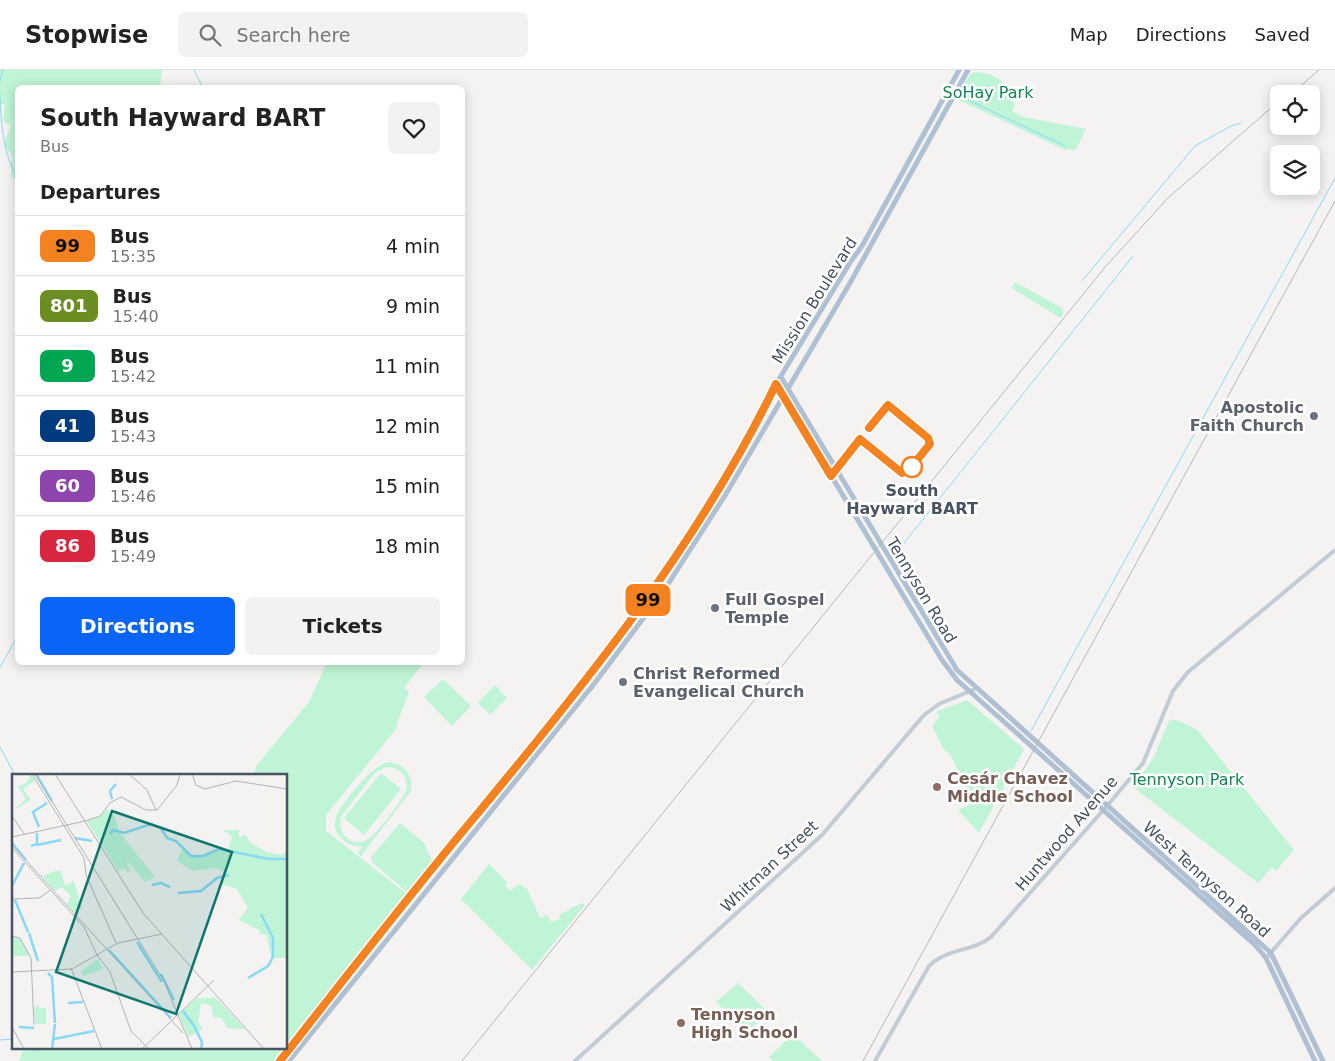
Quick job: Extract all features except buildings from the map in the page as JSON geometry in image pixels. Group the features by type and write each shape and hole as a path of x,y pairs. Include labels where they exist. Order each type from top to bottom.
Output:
{"main road":[{"name":"Mission Boulevard","path":"280,1061 430,872 609,652 656,587 714,498 776,384 862,246 958,70"},
{"name":"Mission Boulevard","path":"289,1061 609,666 663,592 713,515 869,250 968,70"},
{"name":"Tennyson Road","path":"781,377 946,656 975,689 1037,744"},
{"name":"Tennyson Road","path":"776,384 942,660 969,692 1033,750"},
{"name":"West Tennyson Road","path":"1037,744 1271,953 1323,1061"},
{"name":"West Tennyson Road","path":"1033,750 1255,945 1266,958 1315,1061"},
{"path":"504,782 510,787"},
{"path":"424,892 430,872"}],"street":[{"name":"Huntwood Avenue","path":"875,1061 929,966 948,953 977,945 991,937 1103,811 1142,763 1173,691 1188,672 1335,550"},
{"name":"Whitman Street","path":"575,1061 822,834 924,715 939,704 975,689"},
{"path":"1266,958 1300,918 1335,888"}],"green space":[{"path":"0,70 162,70 160,85 15,85 15,180 11,176 12,157 4,143 11,126 3,121 5,104 0,104"},
{"name":"SoHay Park","path":"977,72 991,75 1002,81 1015,105 1012,111 1023,117 1086,129 1075,151 1065,150 955,98 971,73"},
{"path":"1015,282 1062,308 1064,313 1060,318 1012,288"},
{"path":"326,665 421,665 404,688 409,692 396,726 397,728 326,815 326,831 407,894 288,1043 288,774 253,774 257,765 309,702"},
{"path":"443,679 471,706 452,726 424,697"},
{"path":"495,685 501,691 491,702 501,692 507,698 490,715 484,709 486,707 483,709 478,703"},
{"path":"967,700 1024,749 979,833 958,810 973,803 950,754 944,750 932,726 940,716 936,712"},
{"name":"Tennyson Park","path":"1173,719 1193,727 1199,732 1294,850 1276,871 1272,867 1258,883 1133,787 1153,759 1169,721"},
{"path":"388,762 394,763 407,771 412,785 411,791 361,856 358,853 363,846 350,844 340,838 335,827 335,821 337,814 352,792 367,776","holes":["386,767 400,771 405,777 406,791 371,837 361,842 350,840 342,832 340,821 342,815 375,773"]},
{"path":"381,773 401,789 364,835 344,818"},
{"path":"400,823 424,843 433,863 408,893 372,862 371,857"},
{"path":"489,864 507,882 505,885 510,891 519,884 527,889 540,918 548,915 551,922 560,919 559,914 570,910 570,908 583,903 585,905 532,970 461,899"},
{"path":"738,983 769,1013 747,1032 716,1002"},
{"path":"793,1034 822,1061 773,1061 769,1057"},
{"path":"24,1048 284,1048 274,1061 19,1061"}],"waterway":[{"path":"0,81 3,70"},
{"path":"194,70 202,85"},
{"path":"0,95 2,127 6,149 15,174"},
{"path":"964,98 1065,146"},
{"path":"1082,281 1195,146 1231,126 1241,123"},
{"path":"1031,731 1335,178"},
{"path":"904,543 1133,256"},
{"path":"0,668 15,640"},
{"path":"0,747 14,774"},
{"path":"0,1040 12,1039"},
{"path":"28,1048 33,1051"}],"railway":[{"path":"1302,85 1319,70"},
{"path":"462,1061 1106,266 1168,198 1270,109"},
{"path":"863,1061 1335,201"}],"bus line":[{"name":"99","path":"280,1061 404,904 609,652 644,605 707,510 776,384 831,476 860,439 902,473 908,471 931,441 888,405 869,428"}],"place":[{"name":"Apostolic Faith Church","path":"1314,416"},
{"name":"South Hayward BART","path":"912,467"},
{"name":"Full Gospel Temple","path":"715,608"},
{"name":"Christ Reformed Evangelical Church","path":"623,682"},
{"name":"Cesár Chavez Middle School","path":"937,787"},
{"name":"Tennyson High School","path":"681,1023"}]}
